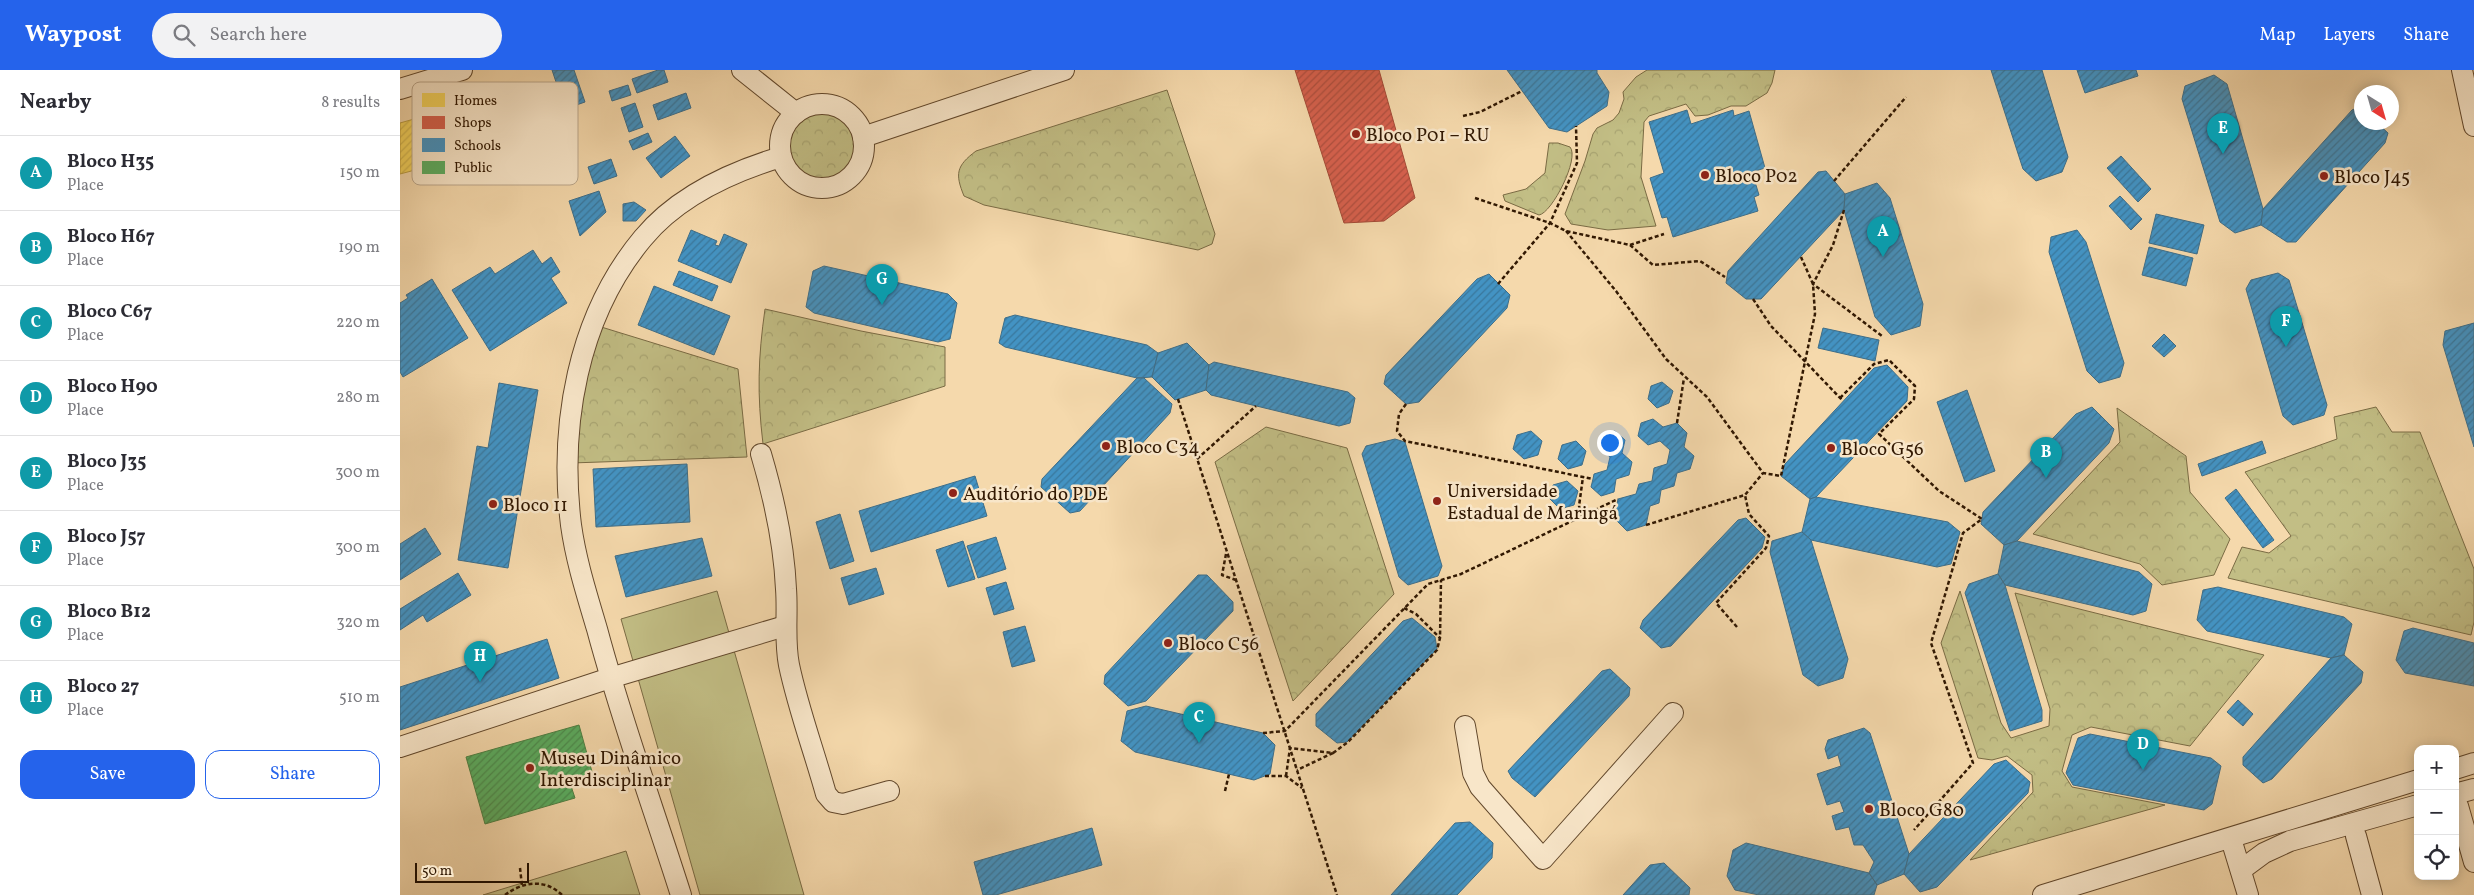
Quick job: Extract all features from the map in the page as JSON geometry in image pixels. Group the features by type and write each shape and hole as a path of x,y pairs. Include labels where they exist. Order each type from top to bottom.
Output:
{"street":[{"path":"423,82 462,70"},
{"path":"742,70 796,113"},
{"path":"863,137 1064,70"},
{"path":"2462,70 2474,126"},
{"path":"400,89 412,85"},
{"path":"818,104 842,108 856,120 863,137 862,160 856,170 848,179 830,187 808,185 796,179 784,165 781,157 782,133 796,113 818,104"},
{"path":"681,895 610,678 580,567 572,527 568,476 572,405 587,338 614,277 644,237 677,207 717,181 751,166 781,157"},
{"path":"761,454 772,490 784,564 787,590 785,626 789,664 826,794 833,802 843,804 889,791"},
{"path":"400,746 610,678 785,626"},
{"path":"1465,726 1473,773 1480,787 1543,859 1673,713"},
{"path":"2459,767 2474,763"},
{"path":"2044,895 2414,781"},
{"path":"2459,798 2474,789"},
{"path":"2241,870 2264,853 2290,841 2414,806"},
{"path":"2459,810 2474,862"},
{"path":"2356,836 2372,895"},
{"path":"2231,839 2248,895"}],"path":[{"path":"1463,116 1480,112 1522,91"},
{"path":"1834,181 1906,97"},
{"path":"1498,284 1550,223 1577,164 1576,126"},
{"path":"1475,198 1550,223 1566,231 1630,245 1653,265 1700,261 1725,278"},
{"path":"1814,284 1833,245 1844,210"},
{"path":"1566,231 1616,291 1666,359 1707,397 1763,473 1781,476 1816,314 1814,284 1801,257"},
{"path":"1630,245 1664,234"},
{"path":"1814,284 1882,336"},
{"path":"1753,299 1771,326 1844,401"},
{"path":"1840,398 1874,364 1889,360 1915,386 1914,399 1880,434 1939,491 1982,519 1963,534 1931,643 1973,763 1914,830"},
{"path":"1677,423 1685,377"},
{"path":"1178,399 1337,895"},
{"path":"1406,404 1398,414 1397,431 1405,441 1593,479"},
{"path":"1197,459 1256,406"},
{"path":"1646,525 1745,494 1763,473"},
{"path":"1582,516 1579,506 1583,478"},
{"path":"1737,628 1716,603 1766,548 1769,536 1749,514 1745,494"},
{"path":"1262,733 1284,731 1428,584 1461,574 1618,499"},
{"path":"1227,552 1222,575 1236,580"},
{"path":"1297,770 1333,753 1348,742 1437,650 1440,638 1441,580"},
{"path":"1404,608 1416,614 1440,638"},
{"path":"1290,748 1333,753"},
{"path":"1286,776 1290,748"},
{"path":"1225,791 1229,774"},
{"path":"1265,776 1286,776 1303,789"},
{"path":"520,868 522,886"},
{"path":"505,895 522,886 544,884 562,895"}],"green space":[{"path":"1647,70 1775,70 1767,93 1746,106 1731,106 1708,115 1695,116 1686,104 1649,116 1644,122 1641,177 1656,226 1608,230 1571,224 1565,214 1593,134 1597,128 1613,120 1619,113 1624,99 1623,92 1636,77"},
{"path":"1167,90 1215,234 1212,244 1198,250 984,205 964,196 959,182 959,171 964,161 976,151"},
{"path":"822,109 843,115 853,125 859,146 853,167 843,177 822,183 801,177 791,167 785,146 791,125 801,115"},
{"path":"1549,143 1558,143 1570,147 1572,153 1568,173 1551,205 1539,215 1505,201 1503,195 1526,189 1545,173"},
{"path":"765,309 861,331 945,347 945,386 763,444 759,376"},
{"path":"598,326 738,369 747,457 571,463 572,440"},
{"path":"2376,407 2392,432 2420,432 2474,569 2474,622 2471,635 2228,578 2242,547 2269,553 2291,536 2245,472 2337,439 2334,417"},
{"path":"2117,408 2186,456 2190,492 2230,539 2214,575 2162,585 2140,564 2033,534 2120,442"},
{"path":"1266,427 1347,448 1394,594 1293,701 1215,462"},
{"path":"717,591 804,895 700,895 621,619"},
{"path":"1960,591 2001,723 2011,738 2049,726 2050,709 2015,593 2264,655 2190,746 2091,727 2072,735 2062,771 2072,787 2165,805 1970,860 2033,792 2032,775 2007,756 1992,760 1978,758 1941,643"},
{"path":"626,851 640,895 483,895"}],"building: Homes":[{"path":"412,120 412,171 400,174 400,123"}],"building: Shops":[{"name":"Bloco P01 – RU","path":"1295,70 1379,70 1415,198 1384,221 1344,223"}],"building: Schools":[{"path":"552,70 574,70 585,102 578,104 578,82 556,82"},
{"path":"658,70 664,70 668,82 637,93 632,79"},
{"path":"1507,70 1597,70 1609,92 1607,106 1567,132 1549,128"},
{"path":"1991,70 2042,70 2068,157 2062,172 2036,181 2023,169"},
{"path":"2077,70 2136,70 2138,76 2085,93"},
{"path":"2214,75 2227,84 2263,209 2261,225 2235,233 2220,222 2182,99 2185,86"},
{"path":"628,85 631,95 612,101 609,91"},
{"path":"686,93 691,108 658,120 653,105"},
{"path":"635,103 643,127 629,132 621,108"},
{"name":"Bloco J45","path":"2354,109 2354,130 2385,130 2388,133 2385,143 2296,242 2287,242 2261,225 2263,209"},
{"name":"Bloco P02","path":"1687,110 1691,124 1733,110 1734,116 1749,111 1765,168 1752,172 1759,195 1754,197 1758,211 1673,237 1667,217 1662,218 1650,178 1664,173 1649,122"},
{"path":"648,133 652,142 633,150 629,141"},
{"path":"675,136 690,156 661,178 646,158"},
{"path":"2121,156 2151,189 2138,202 2107,168"},
{"path":"611,159 617,176 594,184 588,167"},
{"path":"1826,171 1845,194 1844,210 1761,299 1746,299 1726,283 1728,271 1818,172"},
{"path":"1877,183 1890,198 1923,304 1920,326 1891,335 1875,317 1844,210 1845,194"},
{"path":"599,191 606,212 580,236 569,201"},
{"path":"2120,196 2142,219 2131,230 2109,206"},
{"path":"634,202 646,210 636,221 623,221 623,204"},
{"path":"2156,214 2204,225 2197,254 2149,243"},
{"path":"691,230 717,241 715,245 719,246 724,234 747,244 731,283 678,261"},
{"path":"2077,230 2086,242 2124,363 2120,377 2099,383 2087,371 2049,252 2051,237"},
{"path":"2149,247 2193,258 2186,286 2142,275"},
{"path":"533,250 542,264 551,257 560,272 551,278 567,303 490,351 452,290 490,267 495,274"},
{"path":"824,266 948,294 957,303 950,339 938,342 814,313 806,307 813,271"},
{"path":"679,271 718,286 712,301 673,285"},
{"path":"2278,273 2289,280 2327,405 2324,415 2293,425 2283,416 2246,289 2251,280"},
{"path":"1489,274 1510,295 1507,308 1419,402 1406,404 1384,384 1386,375 1477,279"},
{"path":"432,279 468,338 403,377 400,372 400,303 408,298 406,295"},
{"path":"654,286 730,316 714,355 638,325"},
{"path":"1015,315 1147,345 1158,353 1152,377 1137,378 1005,347 999,343 1005,318"},
{"path":"2474,323 2474,447 2443,345 2445,331"},
{"path":"1823,328 1879,340 1875,361 1818,348"},
{"path":"2164,334 2176,346 2164,357 2152,346"},
{"path":"1187,343 1209,365 1206,390 1175,400 1152,377 1158,353"},
{"path":"1214,362 1348,392 1355,398 1350,423 1339,426 1211,395 1206,390 1209,365"},
{"name":"Bloco G56","path":"1887,365 1908,387 1907,401 1816,497 1810,499 1781,476 1785,464 1874,368"},
{"name":"Bloco C34","path":"1137,378 1144,378 1172,404 1170,413 1080,511 1070,513 1041,487 1042,479"},
{"path":"1662,382 1673,391 1669,403 1657,408 1648,399 1651,386"},
{"name":"Bloco 11","path":"499,383 538,390 508,568 458,560 477,446 488,448"},
{"path":"1967,390 1995,471 1965,482 1937,402"},
{"path":"2092,407 2114,429 2109,443 2017,541 2004,545 1981,524 1983,512 2076,414"},
{"path":"1653,419 1663,427 1677,423 1687,433 1684,447 1694,456 1690,469 1677,473 1674,486 1661,490 1659,503 1650,506 1646,525 1627,531 1614,518 1618,499 1636,494 1639,484 1652,481 1654,468 1667,464 1670,450 1660,441 1648,445 1638,436 1641,423"},
{"path":"1531,431 1542,441 1538,455 1524,459 1513,449 1517,435"},
{"path":"1615,431 1625,440 1622,453 1632,462 1629,475 1616,479 1614,492 1601,496 1591,487 1594,474 1607,470 1610,457 1600,448 1602,435"},
{"path":"1395,439 1405,442 1442,566 1438,576 1408,585 1399,577 1362,454 1366,446"},
{"path":"1576,441 1586,451 1582,465 1568,469 1558,459 1562,445"},
{"path":"2262,441 2266,453 2202,476 2198,464"},
{"path":"687,464 690,522 596,527 593,469"},
{"path":"975,476 987,516 871,552 859,511"},
{"path":"1567,481 1578,491 1574,505 1560,509 1550,499 1553,485"},
{"path":"2236,489 2274,540 2263,548 2225,498"},
{"path":"1816,497 1948,522 1960,532 1951,564 1937,567 1811,540 1802,532 1810,499"},
{"path":"840,514 854,561 830,569 816,522"},
{"path":"1746,518 1765,537 1762,548 1671,646 1661,648 1640,628 1643,620 1738,520"},
{"path":"425,528 441,554 400,580 400,544"},
{"path":"1802,532 1811,540 1848,659 1843,678 1818,686 1803,675 1770,552 1772,541"},
{"path":"996,537 1006,569 978,578 967,546"},
{"path":"702,538 712,576 626,597 615,556"},
{"path":"963,541 975,579 948,587 936,550"},
{"path":"2017,541 2139,572 2152,584 2146,611 2133,615 2005,585 1998,574 2004,545"},
{"path":"876,568 884,594 849,605 841,578"},
{"path":"458,573 471,595 427,622 423,615 400,630 400,609"},
{"path":"1998,574 2005,585 2042,710 2042,721 2010,731 1965,593 1969,584"},
{"name":"Bloco C56","path":"1198,575 1207,575 1233,602 1233,611 1146,701 1128,706 1104,684 1105,675"},
{"path":"1006,582 1014,609 994,615 986,588"},
{"path":"2218,587 2344,617 2352,624 2344,655 2331,658 2207,631 2197,620 2203,590"},
{"path":"1412,618 1435,637 1437,649 1347,742 1337,743 1316,726 1316,714 1403,621"},
{"path":"1025,626 1035,661 1012,667 1003,632"},
{"path":"2413,628 2474,643 2474,686 2405,673 2396,660 2404,631"},
{"path":"547,639 559,678 400,730 400,687"},
{"path":"2344,655 2363,672 2361,683 2272,779 2263,783 2243,765 2243,757 2331,658"},
{"path":"1610,669 1630,688 1629,696 1535,797 1512,778 1508,771 1602,671"},
{"path":"2238,700 2253,714 2243,726 2227,712"},
{"path":"1146,706 1263,733 1275,745 1270,774 1254,780 1135,752 1121,741 1127,711"},
{"name":"Bloco G80","path":"1864,728 1870,733 1909,854 1904,874 1877,885 1869,873 1874,862 1863,845 1854,845 1849,827 1836,830 1832,816 1844,812 1840,801 1827,805 1817,774 1841,766 1838,755 1828,759 1825,749 1828,740"},
{"path":"2090,734 2211,758 2221,766 2212,804 2204,810 2073,785 2066,773 2078,738"},
{"path":"2006,760 2030,782 2028,793 1937,887 1920,892 1904,874 1909,854 1994,764"},
{"path":"1470,822 1493,843 1492,858 1457,895 1391,895 1455,823"},
{"path":"1092,828 1102,865 996,895 983,895 974,862"},
{"path":"1746,843 1869,873 1877,885 1874,895 1759,895 1735,890 1727,876 1733,850"},
{"path":"1664,863 1690,888 1689,895 1623,895 1650,865"}],"building: Public":[{"name":"Museu Dinâmico Interdisciplinar","path":"579,725 594,779 571,786 575,798 485,824 466,757"}],"place":[{"name":"Bloco P01 – RU","path":"1356,134"},
{"name":"Bloco J35","path":"2223,154"},
{"name":"Bloco P02","path":"1705,175"},
{"name":"Bloco J45","path":"2324,176"},
{"name":"Bloco H35","path":"1883,257"},
{"name":"Bloco B12","path":"882,305"},
{"name":"Bloco J57","path":"2286,347"},
{"name":"Bloco C34","path":"1106,446"},
{"name":"Bloco G56","path":"1831,448"},
{"name":"Bloco H67","path":"2046,478"},
{"name":"Auditório do PDE","path":"953,493"},
{"name":"Universidade Estadual de Maringá","path":"1437,501"},
{"name":"Bloco 11","path":"493,504"},
{"name":"Bloco C56","path":"1168,643"},
{"name":"Bloco 27","path":"480,682"},
{"name":"Bloco C67","path":"1199,743"},
{"name":"Museu Dinâmico Interdisciplinar","path":"530,768"},
{"name":"Bloco H90","path":"2143,770"},
{"name":"Bloco G80","path":"1869,809"}]}
